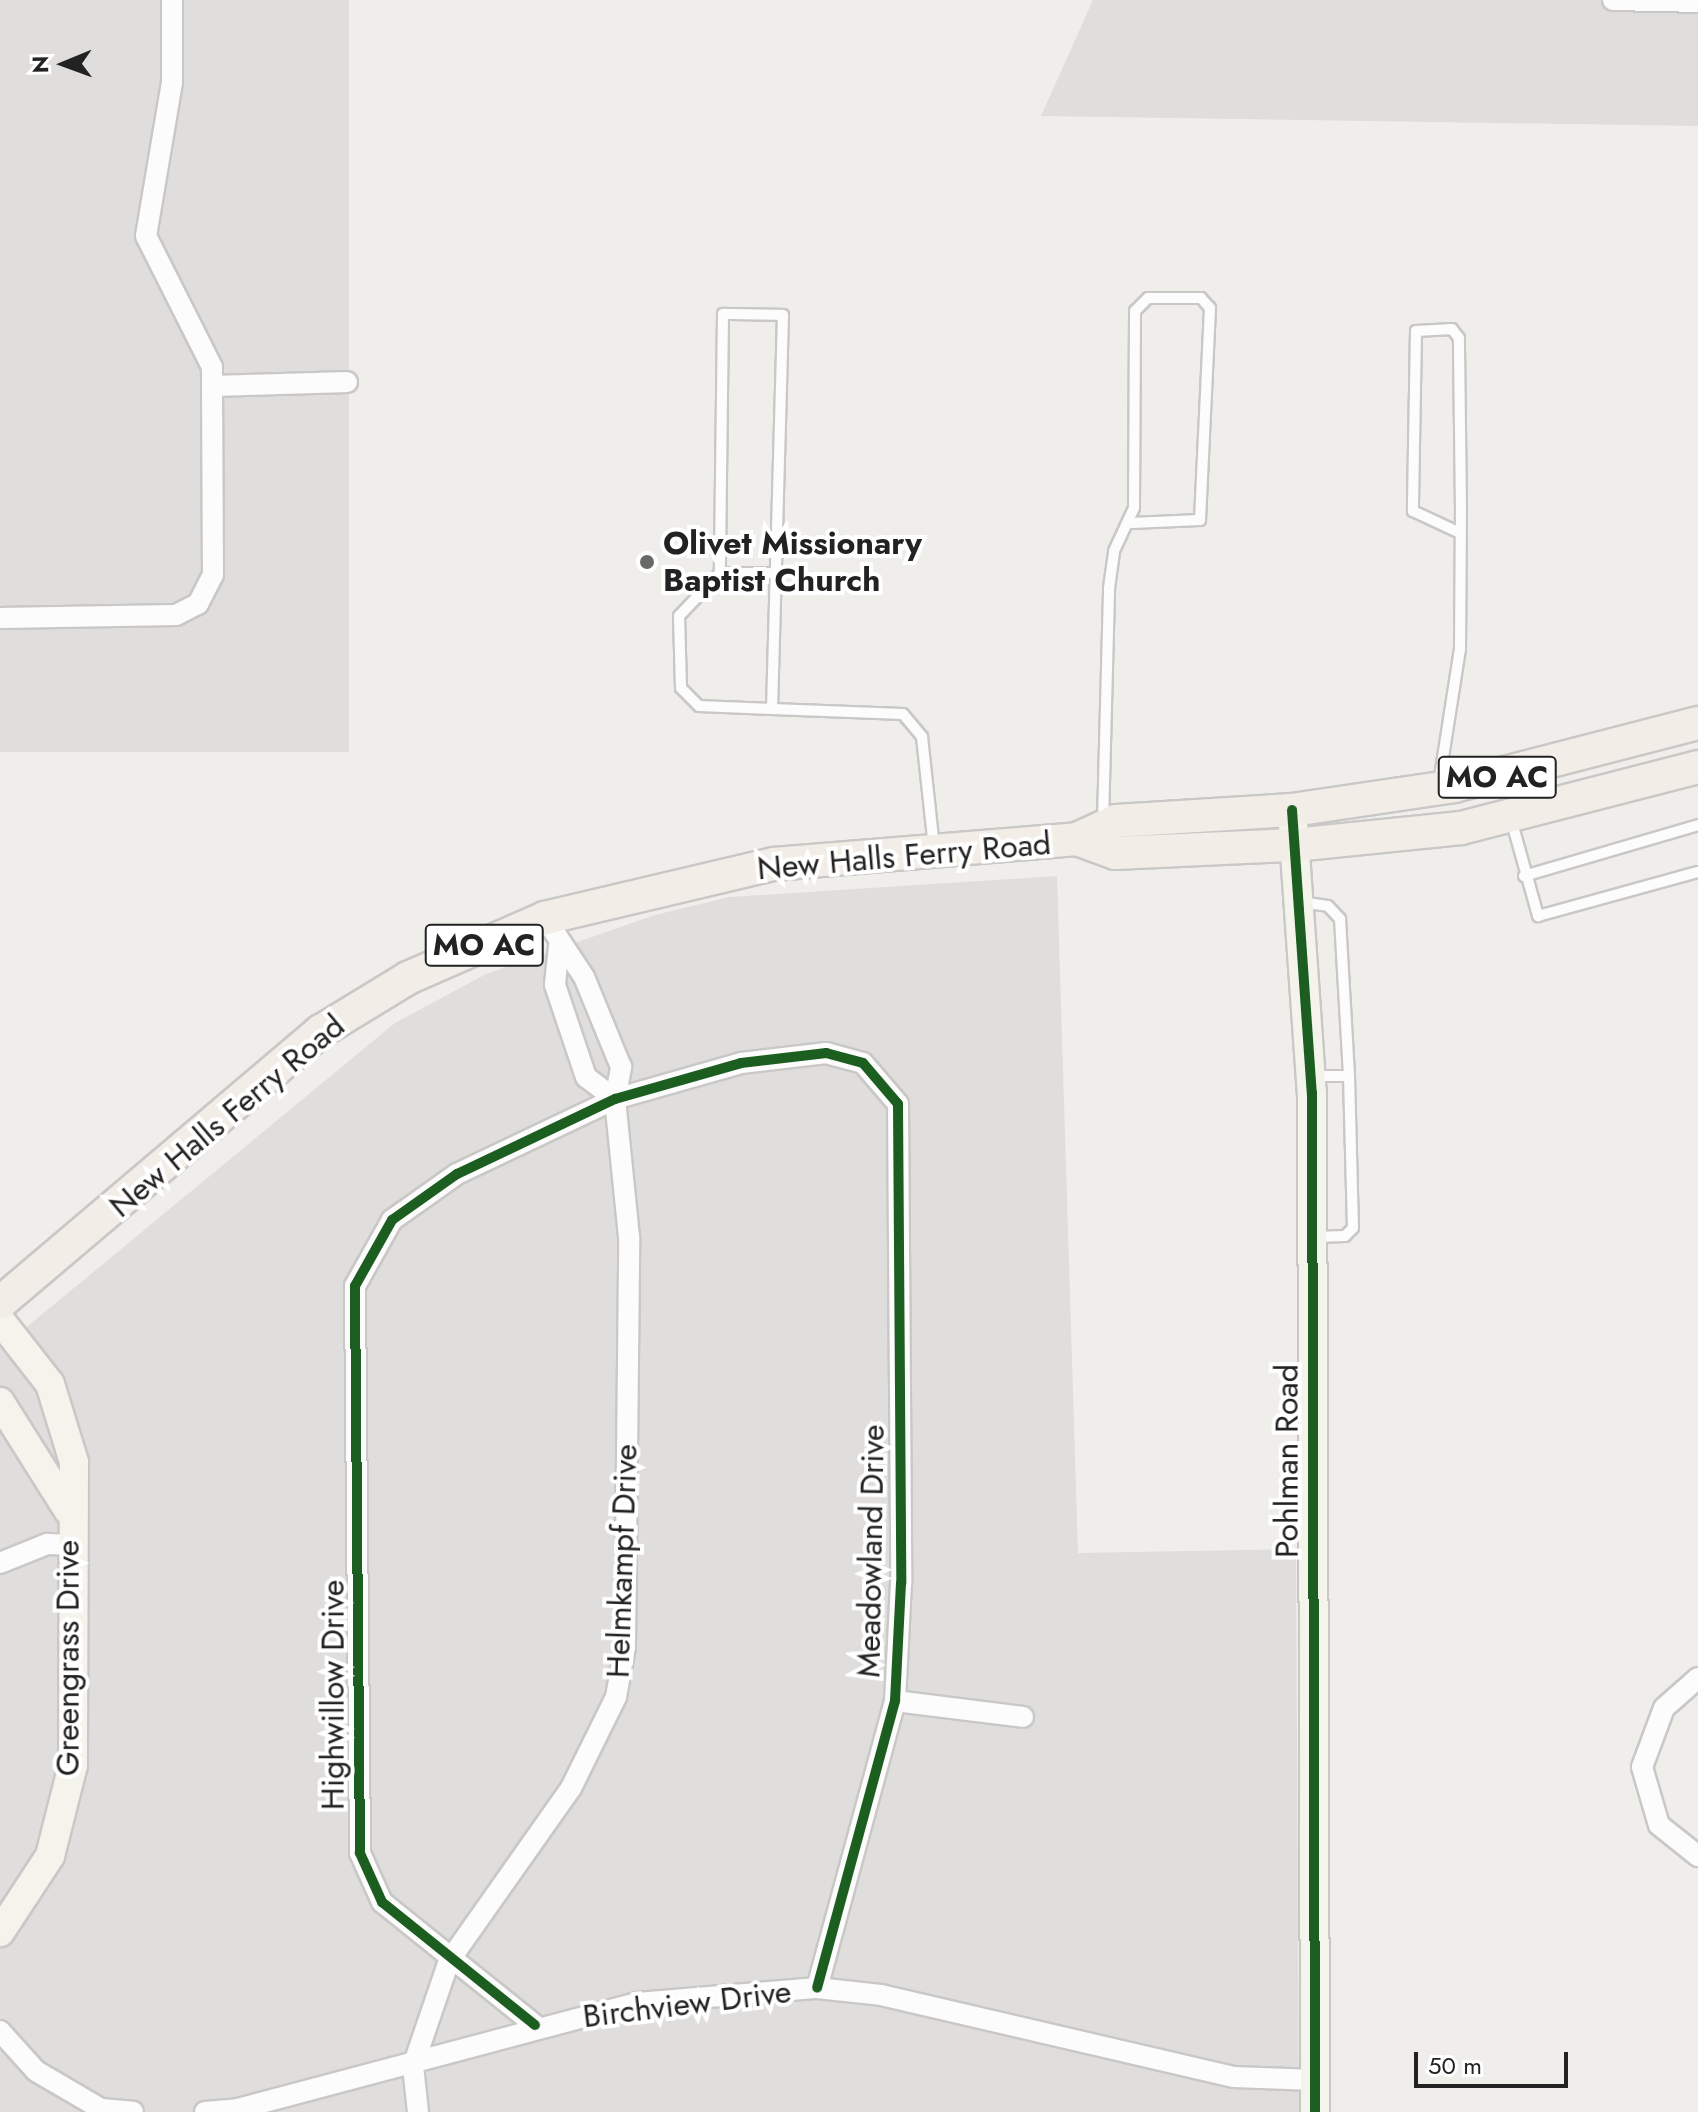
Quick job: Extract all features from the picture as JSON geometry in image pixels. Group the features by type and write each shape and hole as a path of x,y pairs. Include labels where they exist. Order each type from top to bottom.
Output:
{"main road":[{"name":"New Halls Ferry Road","path":"0,1303 321,1031 408,978 774,864 935,853 1292,810 1438,789 1698,723"},
{"name":"New Halls Ferry Road","path":"1090,833 1115,853 1294,845 1510,817 1698,767"}],"street":[{"path":"0,618 176,615 198,604 213,575 214,386 195,324 161,276 146,236 172,82 172,0"},
{"path":"1613,0 1698,2"},
{"path":"214,386 347,382"},
{"name":"Pohlman Road","path":"1292,810 1311,1076 1315,2112"},
{"path":"552,932 555,985 586,1077 615,1099"},
{"name":"Helmkampf Drive","path":"418,2112 413,2066 449,1961 571,1788 616,1697 625,1647 629,1237 615,1099 621,1067 584,977 552,932"},
{"name":"Meadowland Drive","path":"615,1099 741,1063 826,1053 863,1063 898,1104 901,1583 895,1701 817,1988"},
{"name":"Highwillow Drive","path":"535,2025 449,1961 382,1902 360,1853 355,1286 392,1220 457,1174 615,1099"},
{"name":"Greengrass Drive","path":"0,1320 61,1407 74,1462 68,1510 73,1765 65,1811 50,1856 0,1932"},
{"name":"Greengrass Drive","path":"0,1402 68,1510"},
{"path":"0,1563 47,1544 70,1545"},
{"path":"1698,1678 1664,1708 1642,1767 1659,1825 1698,1856"},
{"path":"895,1701 1023,1717"},
{"name":"Birchview Drive","path":"205,2112 413,2066 535,2025 637,2003 817,1988 881,1995 1234,2077 1315,2080"},
{"path":"0,2031 36,2071 101,2109 133,2112"}],"lane":[{"path":"1090,833 1109,588 1114,551 1131,523 1135,311 1148,298 1201,298 1210,308 1200,520 1131,523"},
{"path":"772,709 783,315 723,314 720,573 679,616 681,688 699,706 772,709 903,714 922,737 935,853"},
{"path":"1438,789 1460,649 1460,533 1459,338 1452,329 1416,331 1413,511 1460,533"},
{"path":"720,573 776,573"},
{"path":"1510,817 1530,906 1551,917 1698,872"},
{"path":"1524,876 1698,825"},
{"path":"1298,902 1328,906 1340,919 1349,1076 1353,1228 1345,1236 1312,1237"},
{"path":"1311,1076 1349,1076"}],"shaded area":[{"path":"0,0 349,0 349,752 0,752"},
{"path":"1093,0 1698,0 1698,126 1041,116"},
{"path":"1057,876 1078,1553 1296,1549 1299,2112 0,2112 0,1349 395,1023 486,974 655,915 729,897"}],"cycle path":[{"path":"1292,810 1312,1093 1315,2112"},
{"path":"535,2025 382,1902 360,1853 355,1286 392,1220 457,1174 615,1099 741,1063 826,1053 863,1063 898,1104 901,1583 895,1701 817,1988"}],"place":[{"name":"Olivet Missionary Baptist Church","path":"647,562"}]}
